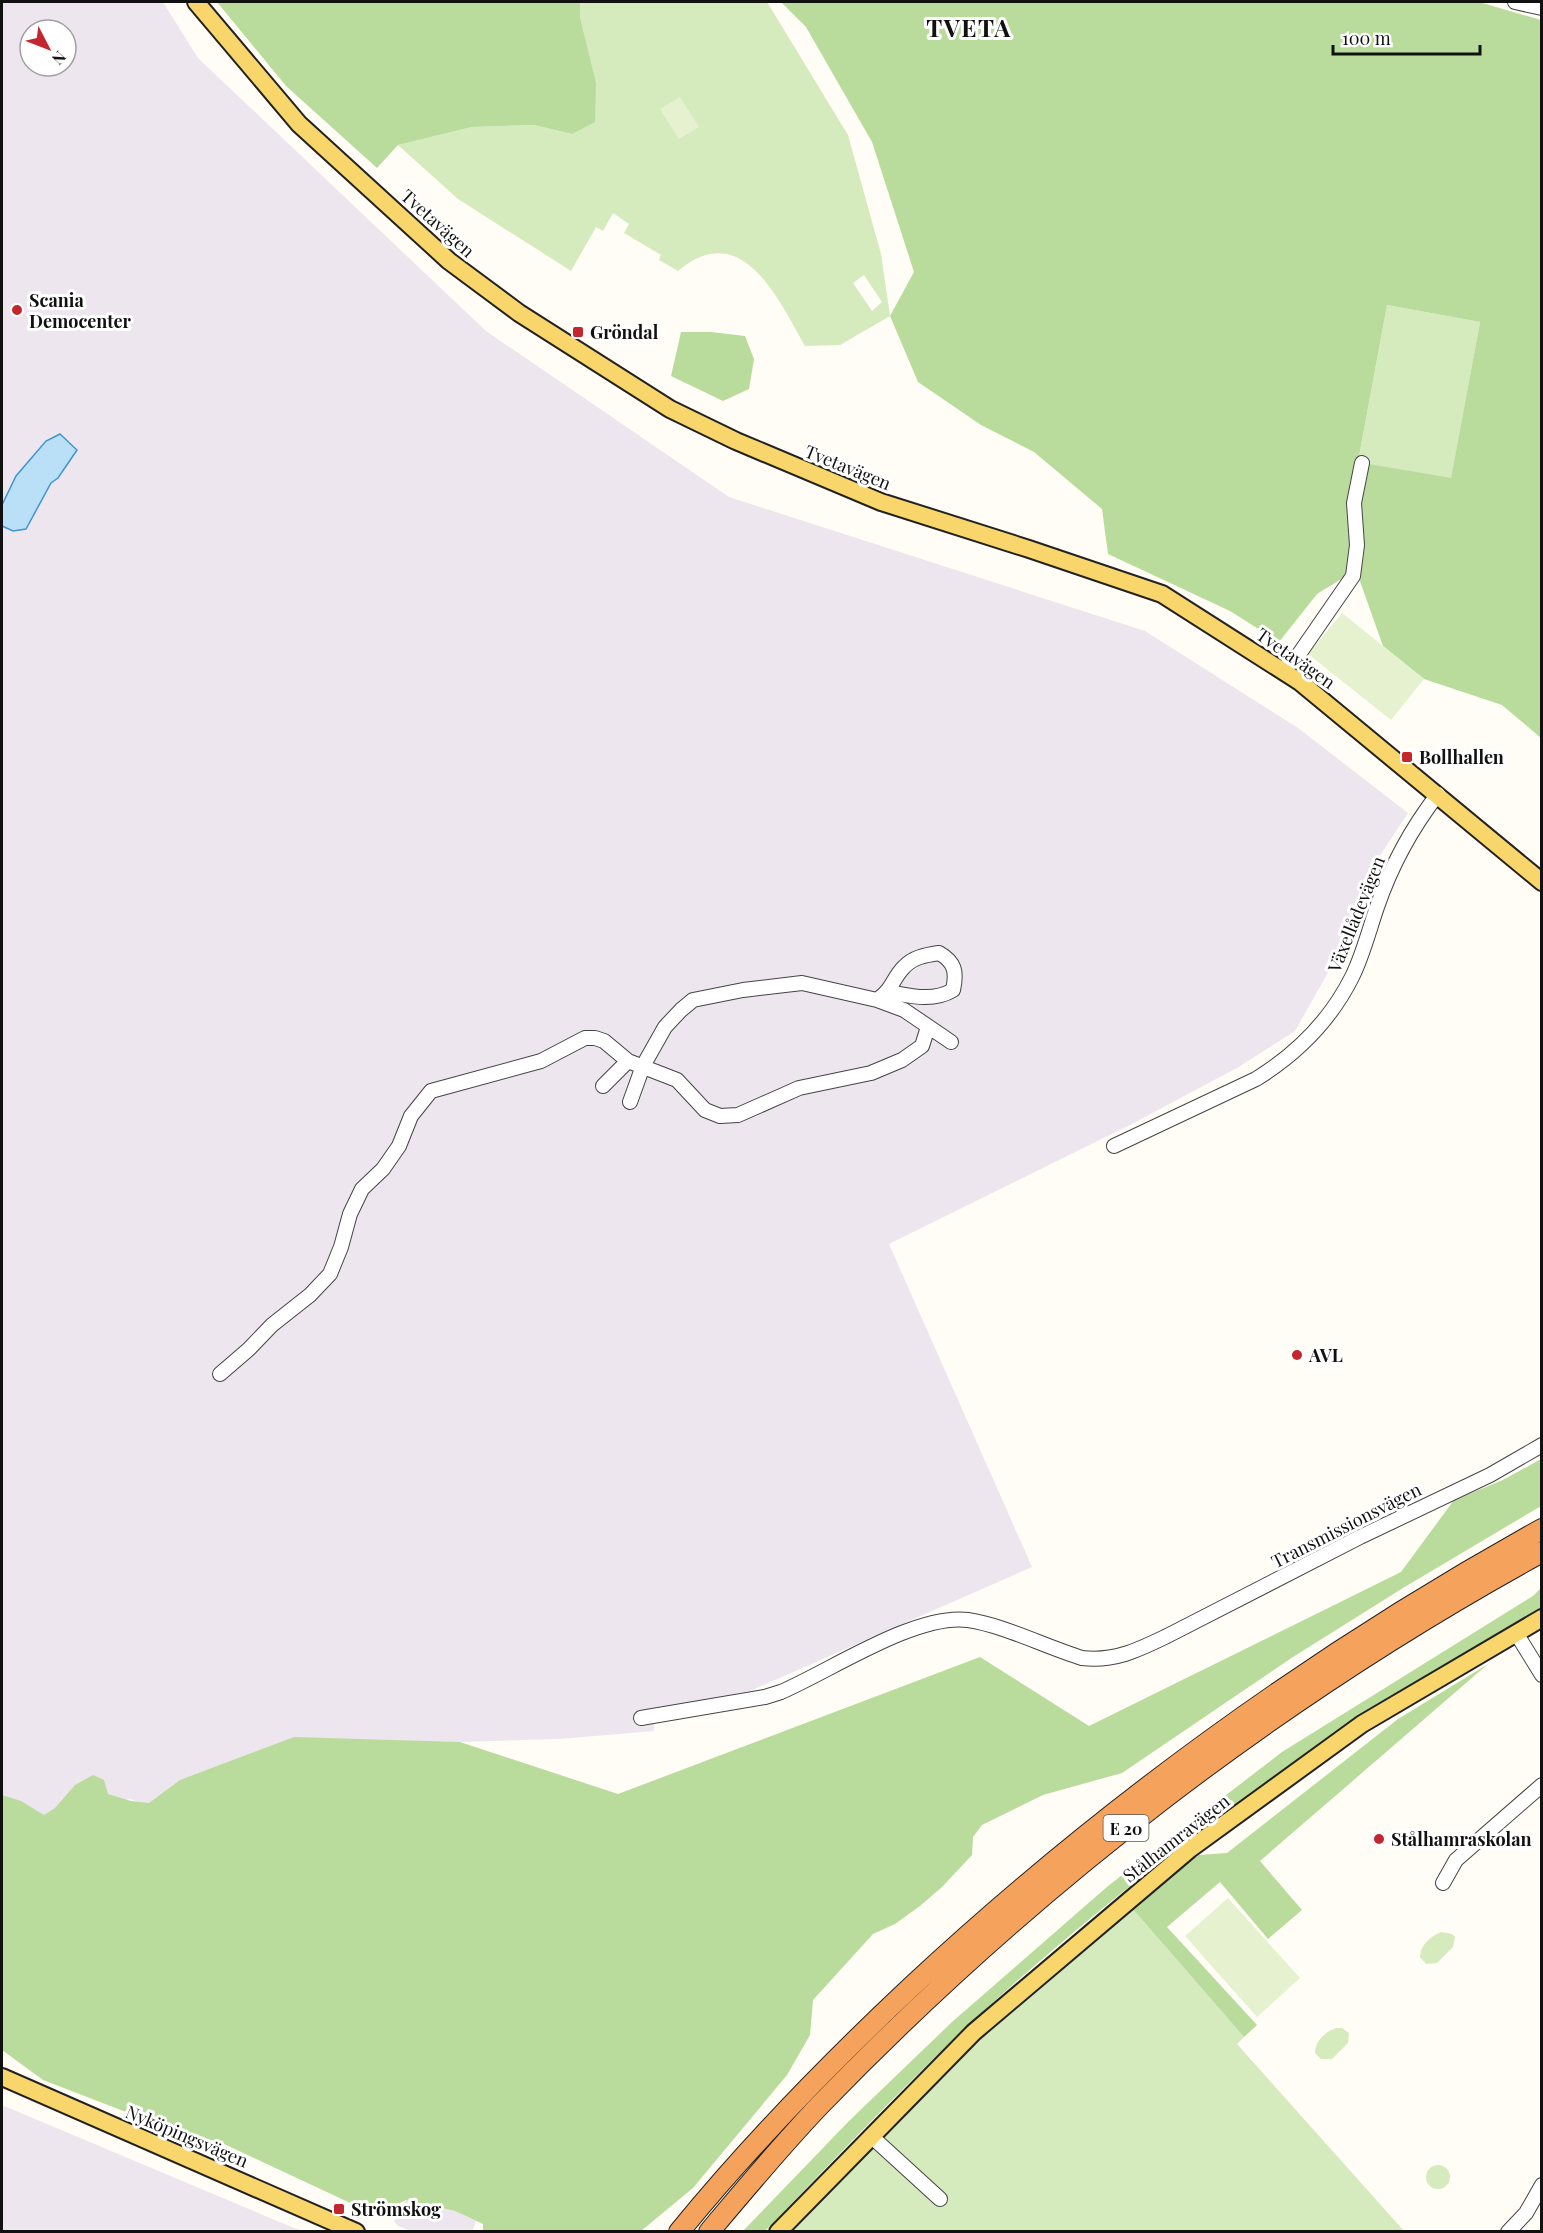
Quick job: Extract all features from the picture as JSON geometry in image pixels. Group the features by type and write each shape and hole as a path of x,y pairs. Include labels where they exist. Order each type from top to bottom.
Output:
{"highway":[{"name":"E 20","path":"679,2232 780,2118 874,2022 963,1938 1065,1851 1170,1769 1287,1684 1383,1622 1542,1529"},
{"name":"E 20","path":"709,2232 818,2107 888,2037 976,1953 1079,1865 1181,1786 1297,1703 1497,1576 1542,1552"}],"main road":[{"name":"Tvetavägen","path":"196,2 299,124 449,261 519,313 670,409 736,441 881,502 1162,594 1308,688 1542,882"},
{"name":"Stålhamravägen","path":"778,2232 974,2032 1190,1849 1362,1724 1542,1618"},
{"name":"Nyköpingsvägen","path":"2,2078 356,2232"}],"street":[{"path":"1522,2 1542,8"},
{"path":"1281,670 1297,657 1353,576 1357,545 1353,503 1362,463"},
{"name":"Växellådevägen","path":"1114,1146 1248,1083 1275,1067 1307,1041 1333,1010 1353,975 1381,897 1403,846 1418,819 1438,794"},
{"path":"630,1102 644,1066 665,1027 693,1000 743,990 802,983 883,996 922,998 942,996 953,990 956,973 950,958 939,953 918,957 904,966 883,996"},
{"path":"883,996 951,1042"},
{"path":"220,1374 330,1274 350,1214 362,1190 383,1169 399,1146 411,1116 431,1091 541,1061 585,1038 604,1041 628,1061 677,1080 705,1110 720,1116 738,1115 799,1088 871,1073 902,1060 922,1046 928,1027"},
{"path":"603,1086 628,1061"},
{"name":"Transmissionsvägen","path":"641,1718 747,1701 781,1692 890,1638 921,1625 940,1621 969,1620 1068,1654 1098,1660 1134,1652 1490,1474 1542,1445"},
{"path":"1516,1633 1542,1675"},
{"path":"1443,1884 1456,1860 1542,1785"},
{"path":"872,2136 940,2199"},
{"path":"1508,2232 1526,2213 1542,2185"}],"shaded area":[{"path":"2,2 163,2 198,58 486,331 729,497 1145,631 1298,728 1408,813 1373,866 1338,955 1295,1031 1237,1068 1128,1126 889,1244 1032,1567 750,1691 654,1709 654,1731 560,1739 458,1742 303,1801 157,1809 130,1799 102,1806 2,1887"},
{"path":"2,2105 294,2228 303,2231 2,2231"},
{"path":"406,2200 455,2211 476,2221 472,2232 411,2231 398,2226 394,2221"}],"green space":[{"path":"217,2 580,2 580,18 596,83 595,122 572,134 534,125 472,127 398,145 377,168 286,86"},
{"path":"580,2 767,2 848,135 881,254 890,316 840,345 805,346 770,287 755,271 739,259 721,253 701,257 678,271 659,260 661,255 624,233 629,224 613,213 603,231 596,227 571,271 458,199 398,145 472,127 534,125 572,134","holes":["864,275 882,302 872,311 853,283"]},
{"path":"781,2 1479,2 1541,20 1541,738 1502,705 1424,679 1383,646 1356,570 1317,594 1279,642 1230,611 1108,554 1102,509 1034,452 981,425 918,382 890,316 914,272 872,142 806,27","holes":["1387,305 1480,322 1451,478 1358,462"]},
{"path":"680,97 699,127 679,139 660,109"},
{"path":"1387,305 1480,322 1451,479 1358,462"},
{"path":"681,332 711,332 745,336 754,359 749,389 723,401 671,376"},
{"path":"1342,613 1424,679 1391,720 1308,654"},
{"path":"1541,1459 1541,1506 1293,1657 1122,1773 1043,1795 982,1825 973,1837 972,1855 942,1887 895,1924 873,1934 813,2000 810,2035 787,2075 693,2188 641,2231 483,2231 483,2224 455,2211 406,2200 376,2215 222,2143 170,2129 43,2080 2,2050 2,1795 21,1801 44,1815 55,1808 75,1785 93,1775 104,1780 108,1794 131,1801 149,1803 180,1780 294,1737 460,1742 618,1794 980,1657 1089,1726 1401,1572 1454,1500 1503,1480"},
{"path":"1541,1588 1541,1609 1407,1688 1342,1730 1215,1820 1092,1917 963,2030 765,2231 742,2232 849,2121 952,2022 1108,1886 1282,1752 1533,1596"},
{"path":"1488,1664 1260,1861 1302,1910 1268,1939 1220,1882 1167,1927 1257,2025 1244,2037 1131,1907 1199,1855 1227,1853 1398,1719"},
{"path":"1228,1898 1300,1978 1257,2017 1185,1936"},
{"path":"1131,1907 1244,2037 1237,2044 1404,2231 789,2232 968,2051 1042,1982"},
{"path":"1441,1932 1452,1934 1455,1937 1453,1947 1437,1963 1426,1964 1420,1957 1422,1949 1430,1939"},
{"path":"1342,2028 1349,2033 1348,2043 1332,2059 1321,2059 1315,2053 1317,2045 1328,2032"},
{"path":"1438,2165 1443,2166 1449,2172 1449,2182 1443,2188 1438,2189 1433,2188 1427,2182 1426,2177 1427,2172 1433,2166"}],"water":[{"path":"60,434 77,450 58,478 51,483 26,529 13,531 2,526 2,505 16,476 46,441"}],"place":[{"name":"Scania Democenter","path":"17,310"},
{"name":"Gröndal","path":"578,332"},
{"name":"Bollhallen","path":"1407,757"},
{"name":"AVL","path":"1297,1355"},
{"name":"Stålhamraskolan","path":"1379,1839"},
{"name":"Strömskog","path":"339,2209"}],"district":[{"name":"TVETA","path":"969,27"}]}
